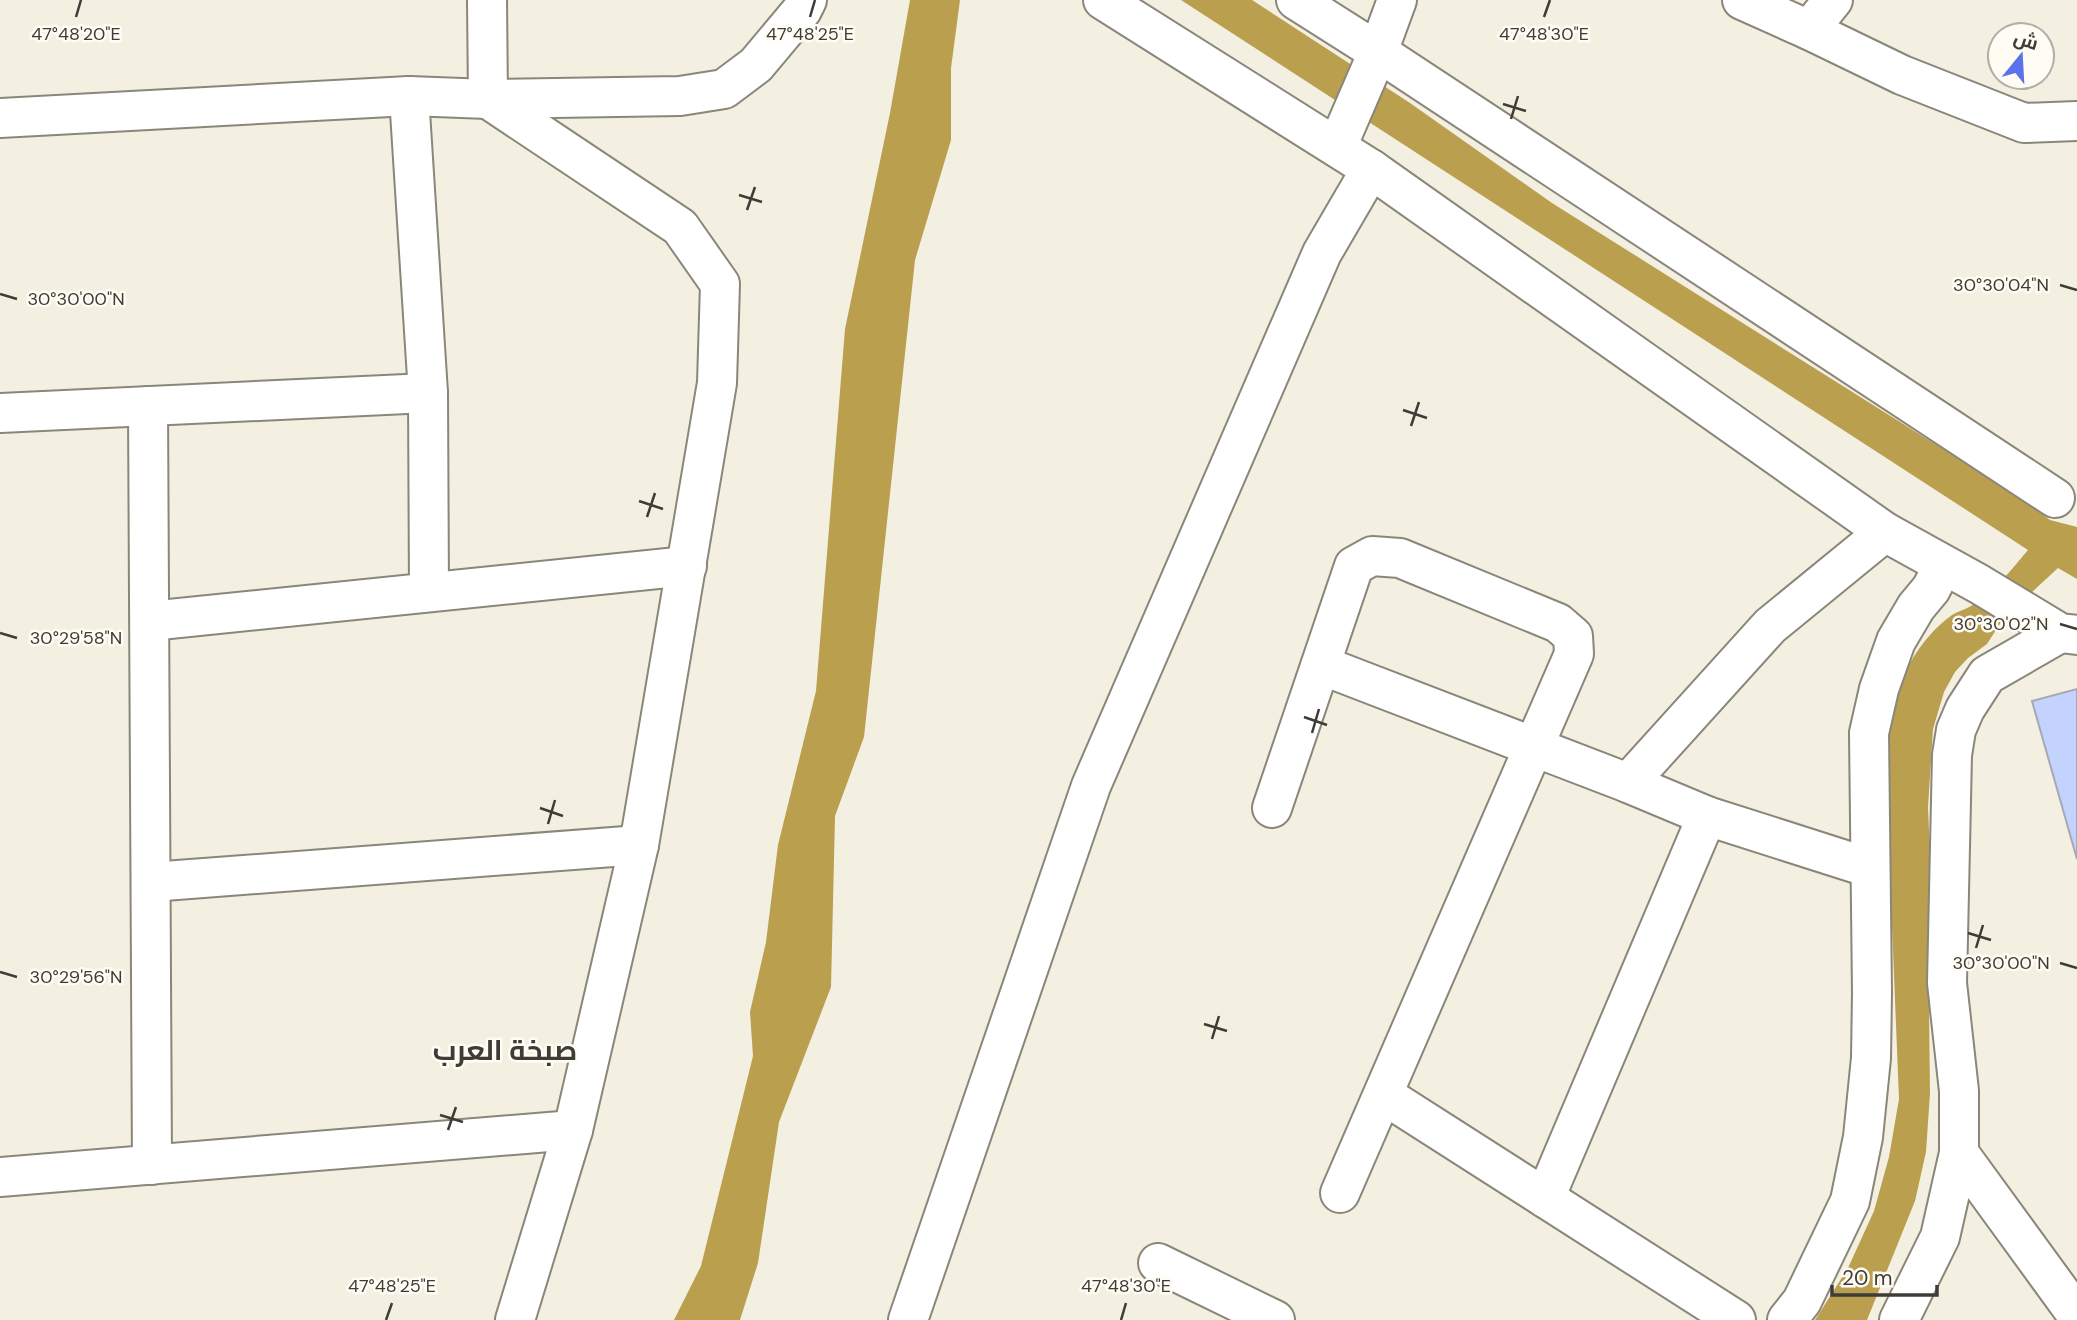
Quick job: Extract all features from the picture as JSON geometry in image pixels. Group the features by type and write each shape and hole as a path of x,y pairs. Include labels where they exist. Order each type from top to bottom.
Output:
{"street":[{"path":"487,0 488,99"},
{"path":"0,118 409,96 488,99 680,96 724,89 756,65 802,10 807,0"},
{"path":"1103,0 1340,140 1371,169 1885,532 2057,629 1987,675 1965,709 1956,730 1952,755 1947,983 1959,1091 1959,1153 1940,1237 1899,1320"},
{"path":"1296,0 1376,57 2055,498"},
{"path":"1340,140 1397,0"},
{"path":"1742,0 1902,75 2024,123 2077,121"},
{"path":"1809,30 1833,0"},
{"path":"409,96 428,393 429,592"},
{"path":"488,99 680,228 720,285 717,383 639,845 573,1130 515,1320"},
{"path":"908,1320 1091,786 1322,253 1371,169"},
{"path":"0,413 428,393"},
{"path":"148,407 152,1165"},
{"path":"1628,783 1770,626 1885,532"},
{"path":"1272,808 1354,566 1372,556 1400,558 1558,623 1573,636 1574,654 1535,748 1340,1193"},
{"path":"150,621 687,566"},
{"path":"1787,1320 1802,1301 1850,1201 1863,1137 1871,1058 1872,993 1869,733 1878,689 1896,641 1943,566"},
{"path":"1321,665 1707,816 1870,868"},
{"path":"1545,1198 1707,816"},
{"path":"151,882 639,845"},
{"path":"1384,1096 1736,1320"},
{"path":"0,1177 573,1130"},
{"path":"1959,1153 2077,1315"},
{"path":"1158,1263 1264,1317"}],"shaded area":[{"path":"910,0 960,0 951,68 951,140 915,260 864,737 835,816 831,987 779,1122 758,1263 740,1320 674,1320 701,1266 753,1056 750,1012 766,942 778,845 816,691 845,329 890,113"},
{"path":"1181,0 1252,0 1410,103 1552,203 2013,493 2050,520 2077,527 2077,579 2058,568 2003,619 1987,644 1955,672 1944,692 1933,729 1928,808 1931,876 1928,920 1930,1093 1926,1152 1915,1201 1867,1320 1815,1320 1848,1268 1874,1211 1889,1157 1899,1099 1886,777 1887,737 1892,709 1910,663 1929,636 1952,615 1979,601 2028,550"}],"building":[{"path":"2077,689 2077,859 2032,701"}],"district":[{"name":"صبخة العرب","path":"505,1050"}]}
